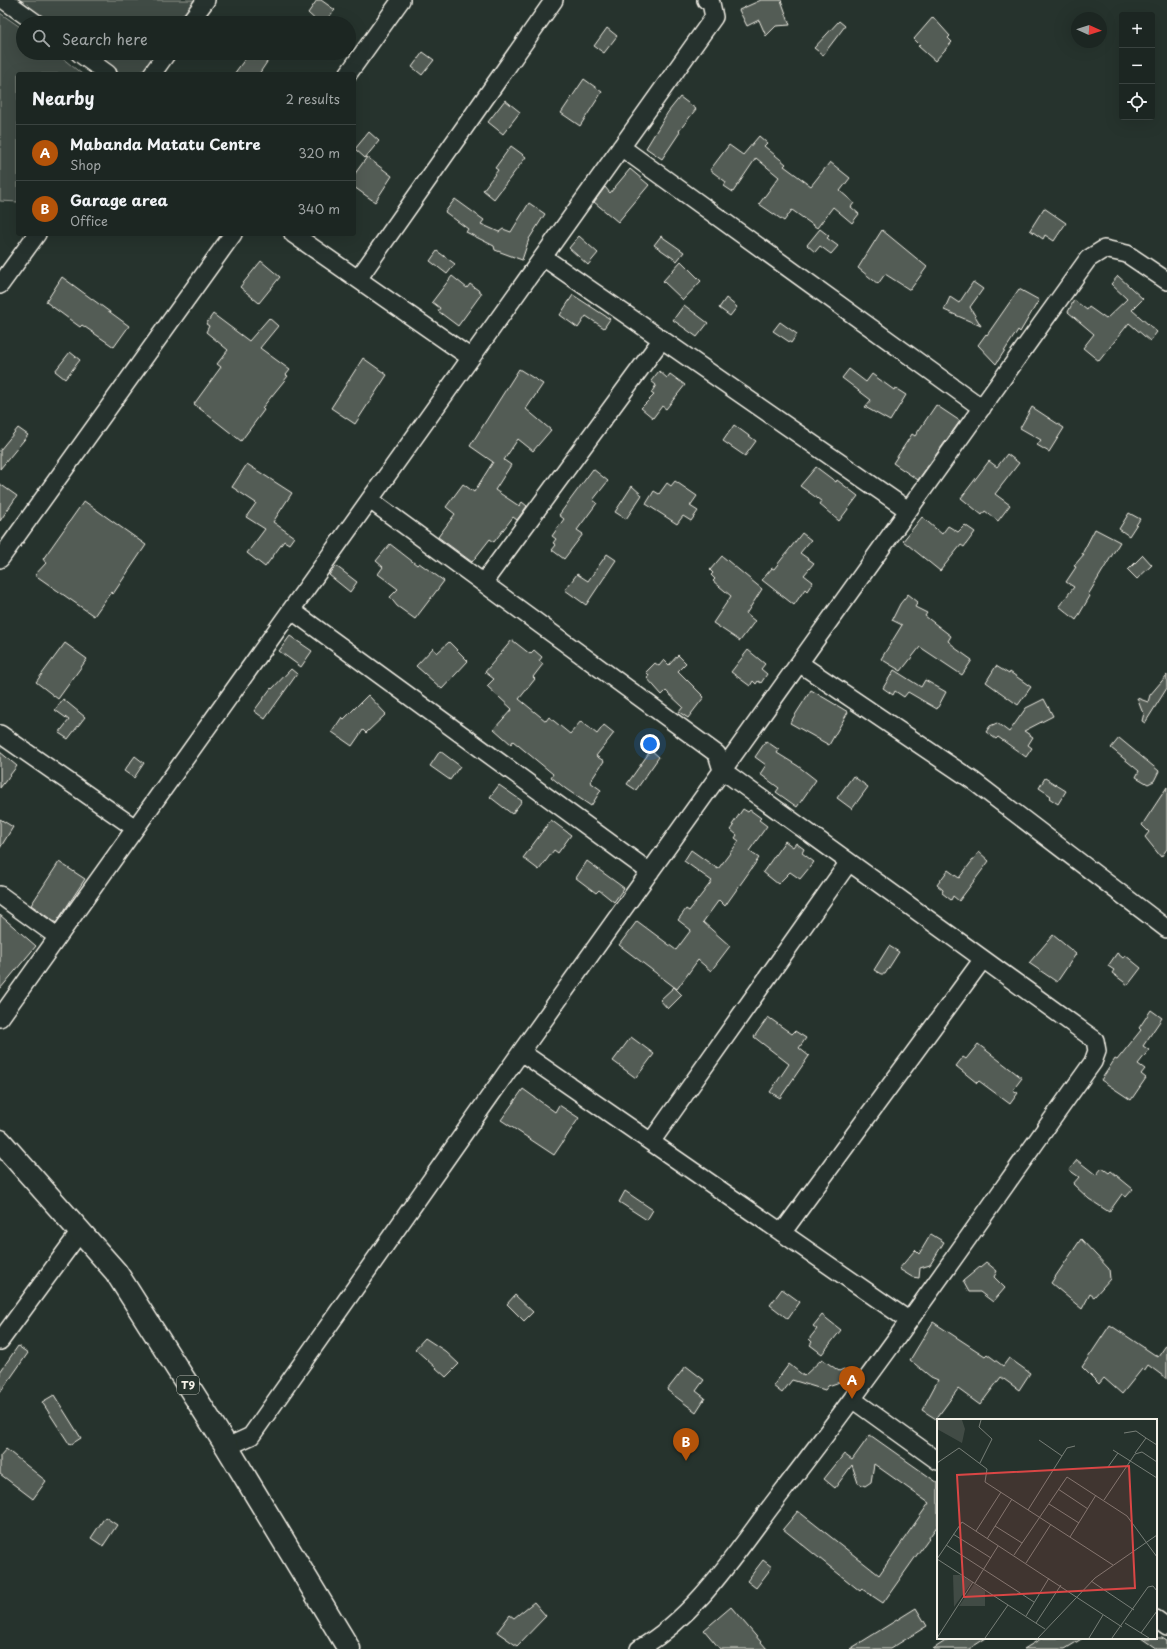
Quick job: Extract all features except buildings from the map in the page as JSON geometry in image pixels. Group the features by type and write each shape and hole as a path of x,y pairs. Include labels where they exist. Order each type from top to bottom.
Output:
{"highway":[{"name":"T9","path":"0,1141 116,1272 227,1447 349,1649"}],"street":[{"path":"4,0 26,16"},
{"path":"194,16 206,0"},
{"path":"349,72 401,0"},
{"path":"358,279 554,0"},
{"path":"0,1018 714,17 711,3 706,0"},
{"path":"88,60 105,72"},
{"path":"154,72 163,60"},
{"path":"621,147 982,408"},
{"path":"0,285 36,236"},
{"path":"0,559 232,236"},
{"path":"296,236 471,358"},
{"path":"227,1447 250,1436 521,1052 1088,258 1104,249 1127,254 1167,281"},
{"path":"543,257 908,510"},
{"path":"483,583 662,339"},
{"path":"370,500 717,754 722,770 1095,1040 1097,1051 1093,1062 852,1399 694,1607 656,1639 639,1649"},
{"path":"291,610 650,872"},
{"path":"799,663 972,780 1167,929"},
{"path":"0,734 135,828"},
{"path":"651,1142 849,862"},
{"path":"0,895 58,937"},
{"path":"782,1233 983,959"},
{"path":"521,1052 908,1320"},
{"path":"0,1341 80,1232"},
{"path":"852,1399 937,1460"},
{"path":"1157,1620 1167,1627"}],"shaded area":[{"path":"17,0 196,0 184,16 39,16"},
{"path":"0,13 16,24 16,60 65,60 80,72 16,72 16,202 0,201"},
{"path":"100,60 154,60 145,72 116,72"}],"place":[{"name":"Mabanda Matatu Centre","path":"852,1399"},
{"name":"Garage area","path":"686,1461"}]}
